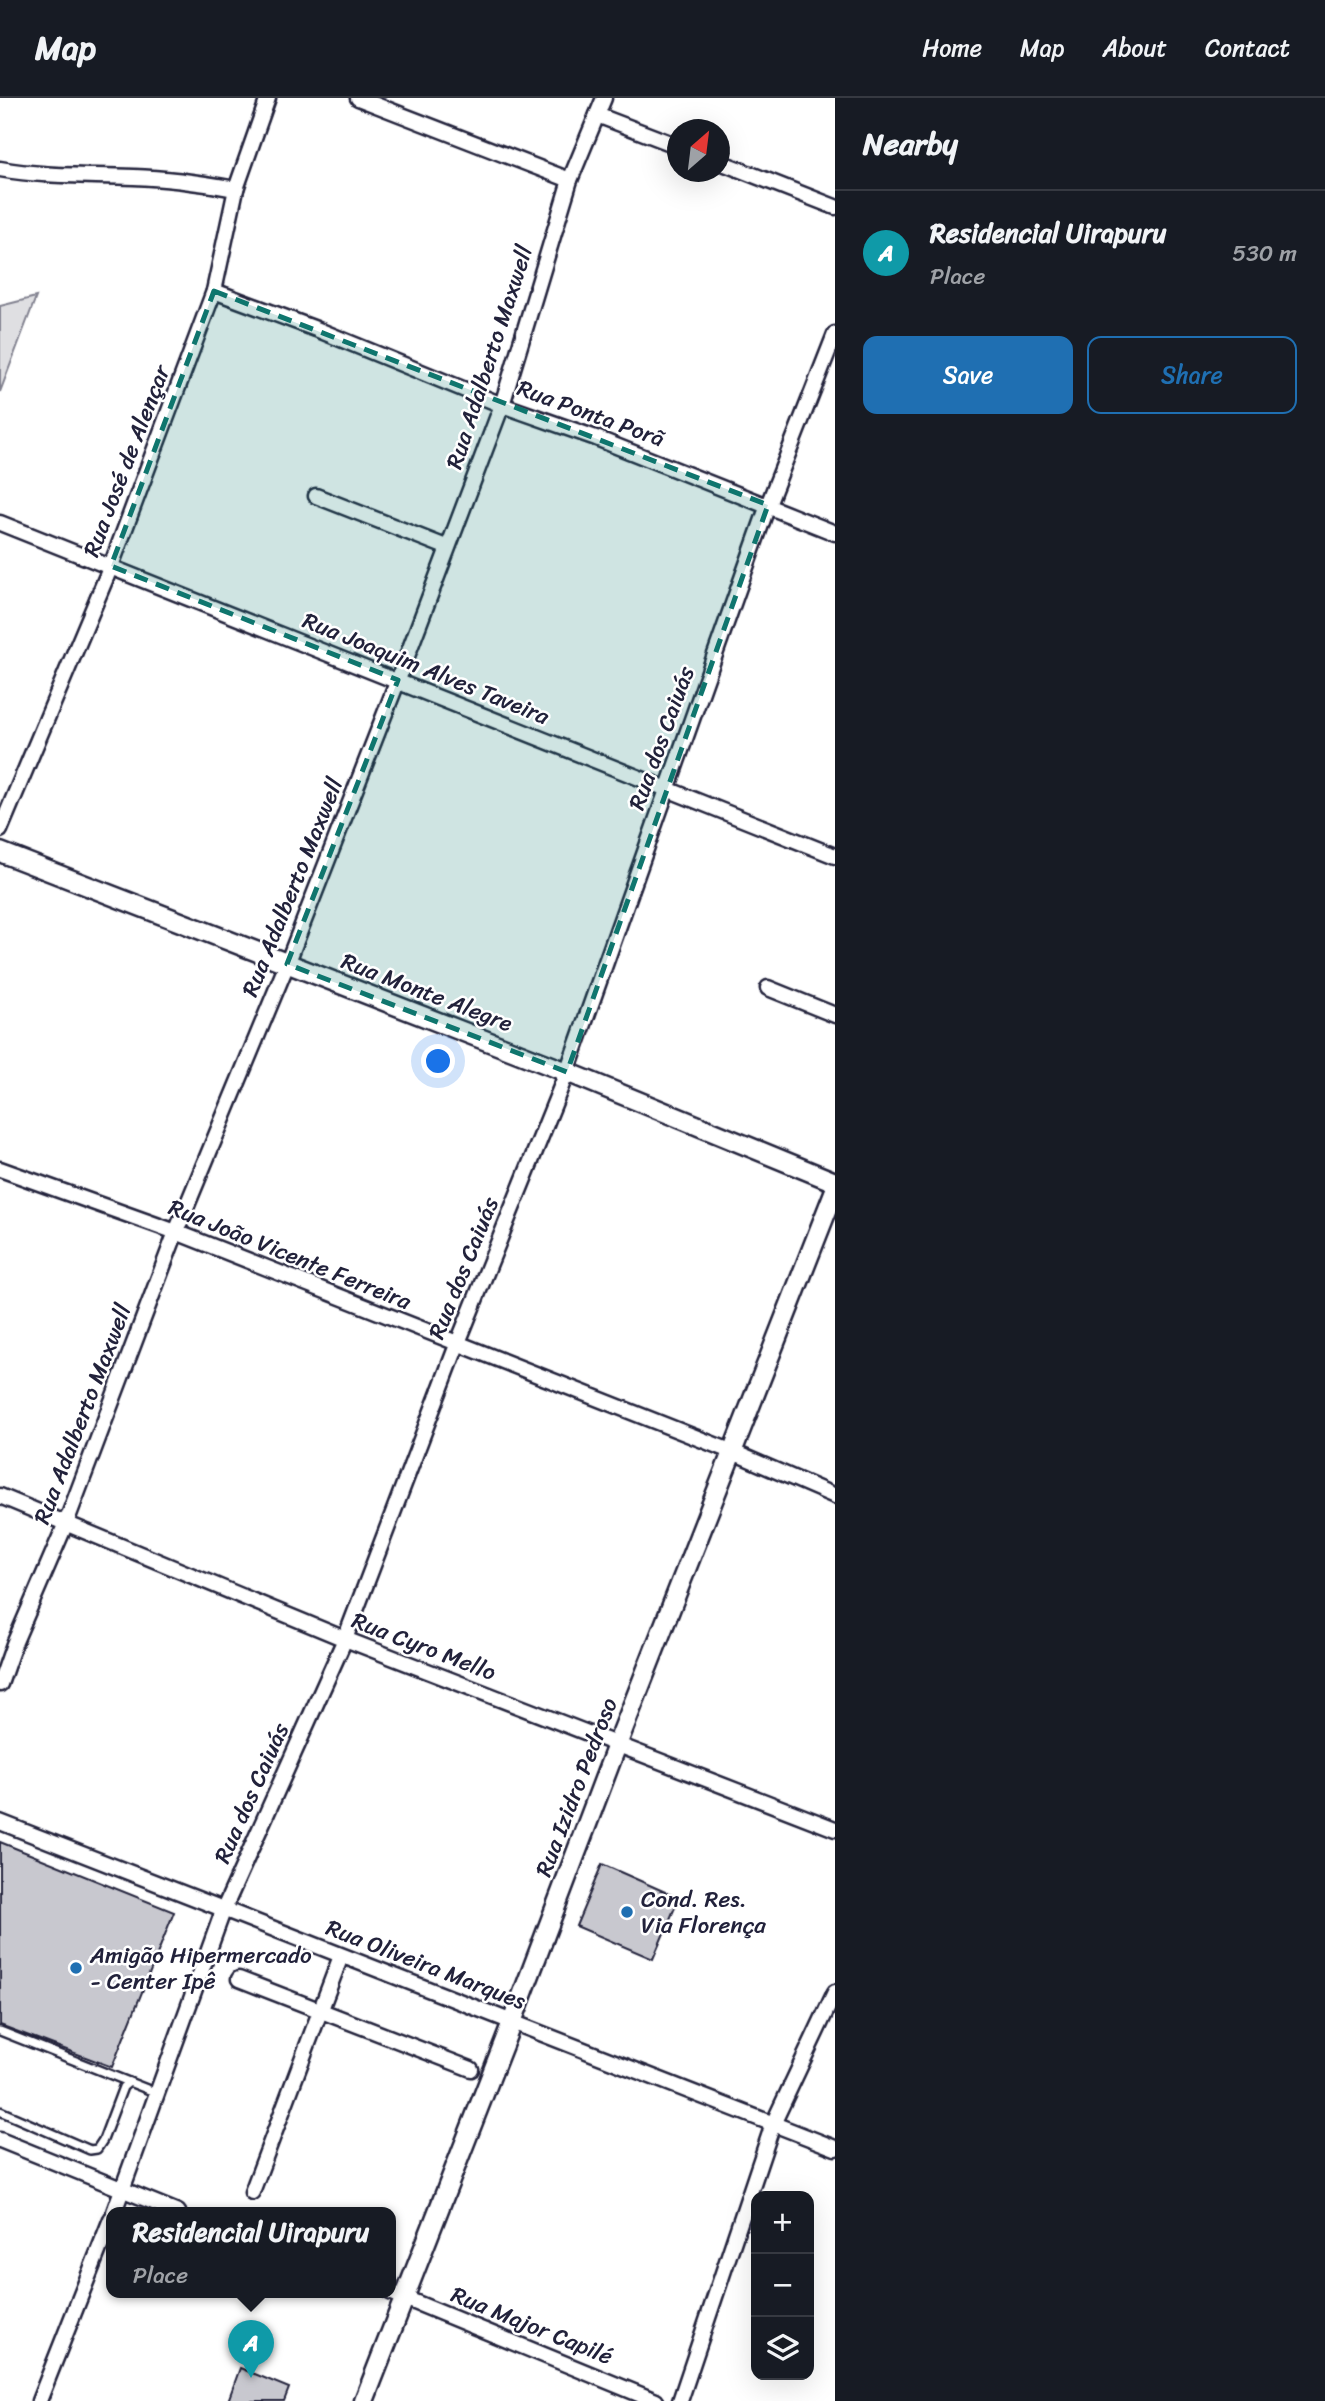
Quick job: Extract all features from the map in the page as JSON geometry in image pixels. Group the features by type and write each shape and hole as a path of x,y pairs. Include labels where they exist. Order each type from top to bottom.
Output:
{"street":[{"name":"Rua José de Alençar","path":"0,830 111,566 214,291 236,189 268,98"},
{"path":"358,98 570,180"},
{"name":"Rua Adalberto Maxwell","path":"0,1684 66,1523 176,1232 287,964 398,680 446,547 502,405 570,180 604,98"},
{"path":"597,115 667,142"},
{"path":"730,166 835,207"},
{"path":"0,169 30,174 188,181 236,189"},
{"name":"Rua Ponta Porã","path":"214,291 835,533"},
{"name":"Rua dos Caiuás","path":"116,2207 223,1911 345,1639 457,1345 567,1072 768,505 835,334"},
{"path":"316,496 446,547"},
{"name":"Rua Joaquim Alves Taveira","path":"0,523 835,856"},
{"name":"Rua Monte Alegre","path":"0,852 567,1072 835,1182"},
{"path":"768,988 835,1014"},
{"name":"Rua João Vicente Ferreira","path":"0,1169 176,1232 733,1452 835,1496"},
{"name":"Rua Izidro Pedroso","path":"364,2401 398,2295 512,2022 617,1745 835,1190"},
{"name":"Rua Cyro Mello","path":"0,1496 345,1639 835,1829"},
{"name":"Rua Oliveira Marques","path":"0,1822 835,2148"},
{"path":"252,2192 341,1956"},
{"path":"239,1979 471,2069"},
{"path":"680,2401 773,2124 835,1992"},
{"path":"0,2140 165,2207"},
{"path":"39,2401 106,2233"},
{"name":"Rua Major Capilé","path":"398,2295 656,2401"}],"lane":[{"path":"0,2031 158,2093"},
{"path":"0,2111 90,2150 97,2149 123,2087 129,2082"}],"highlighted area":[{"path":"214,291 768,505 567,1072 287,964 398,680 111,566"}],"shaded area":[{"path":"36,297 0,392 0,306"}],"building":[{"name":"Amigão Hipermercado - Center Ipê","path":"0,1842 174,1912 112,2067 0,2025"},
{"name":"Cond. Res. Via Florença","path":"602,1864 679,1898 653,1959 576,1926"},
{"path":"240,2368 289,2388 284,2401 228,2401"}],"place":[{"name":"Cond. Res. Via Florença","path":"627,1912"},
{"name":"Amigão Hipermercado - Center Ipê","path":"76,1968"},
{"name":"Residencial Uirapuru","path":"251,2378"}]}
